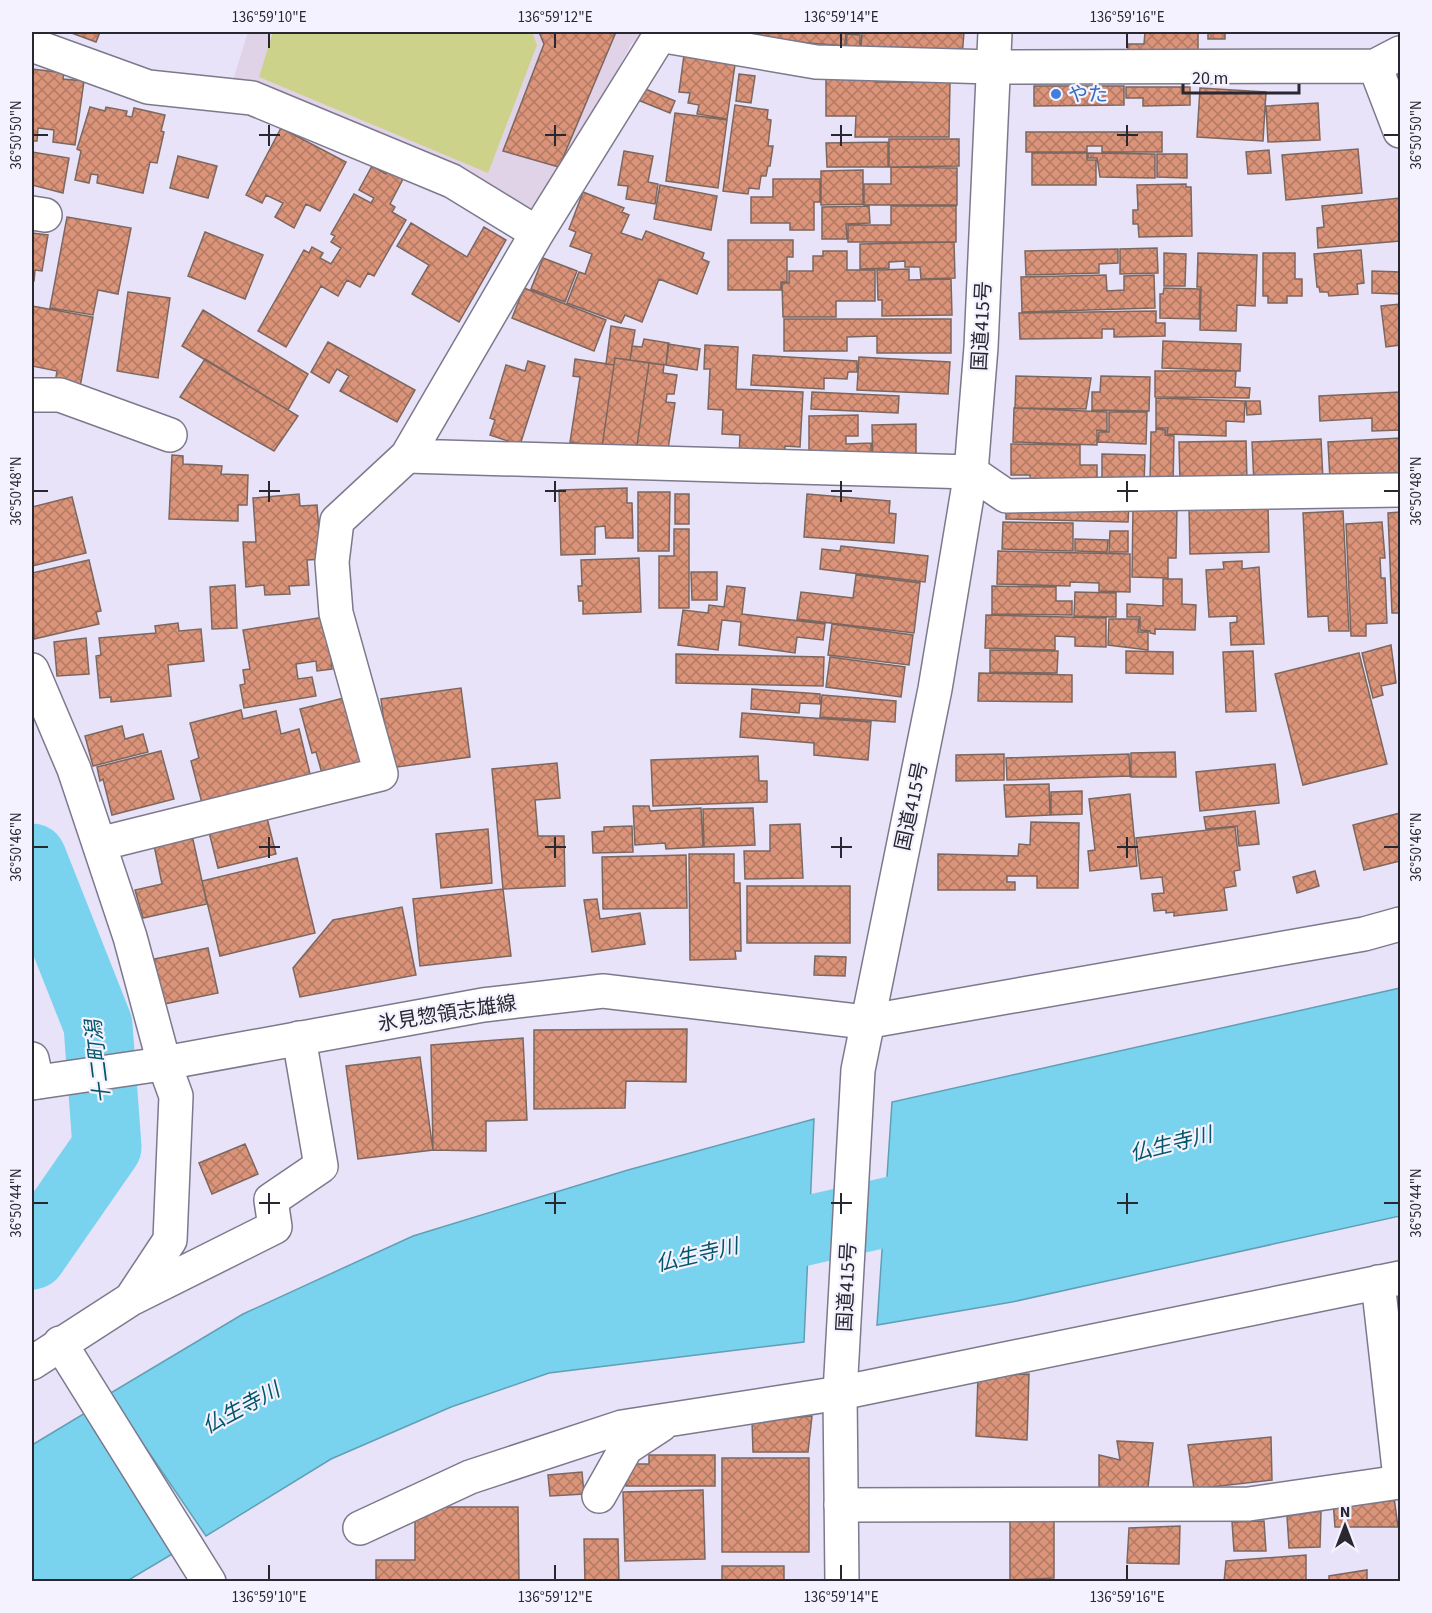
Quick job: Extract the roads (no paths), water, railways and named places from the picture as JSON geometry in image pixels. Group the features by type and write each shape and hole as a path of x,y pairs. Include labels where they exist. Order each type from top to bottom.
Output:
{"main road":[{"name":"国道415号","path":"842,1581 840,1393 858,1070 935,689 971,472 981,348 995,32"},
{"path":"99,844 381,774 336,613 332,561 337,520 407,456 537,233 660,33 816,62 993,67 1388,60 1401,131"},
{"path":"32,45 148,87 252,98 452,181 537,233"},
{"path":"32,395 60,395 170,435"},
{"path":"407,456 971,472 1006,496 1401,490"},
{"path":"32,670 74,769 130,937 156,1065 176,1096 170,1240 131,1299"},
{"name":"氷見惣領志雄線","path":"38,1076 156,1065 483,1005 603,991 866,1022 1364,934 1401,924"},
{"path":"32,1363 131,1299 275,1227 271,1200 321,1166 299,1038"},
{"path":"360,1528 470,1477 622,1427 840,1393 1389,1280 1401,1478"},
{"path":"60,1343 209,1581"},
{"path":"599,1496 626,1448 667,1420"},
{"path":"841,1505 1249,1504 1401,1482"}],"water":[{"path":"1400,988 1400,1216 1012,1302 877,1325 892,1102"},
{"path":"814,1119 804,1342 549,1373 451,1407 331,1459 206,1536 109,1394 243,1314 413,1236 628,1170"},
{"path":"85,1413 174,1553 127,1581 32,1581 32,1445"}],"waterway":[{"name":"十二町潟","path":"32,858 98,1025 107,1147 32,1255"},
{"name":"仏生寺川","path":"717,1251 976,1192"}],"place":[{"name":"やた","path":"1056,94"}]}
